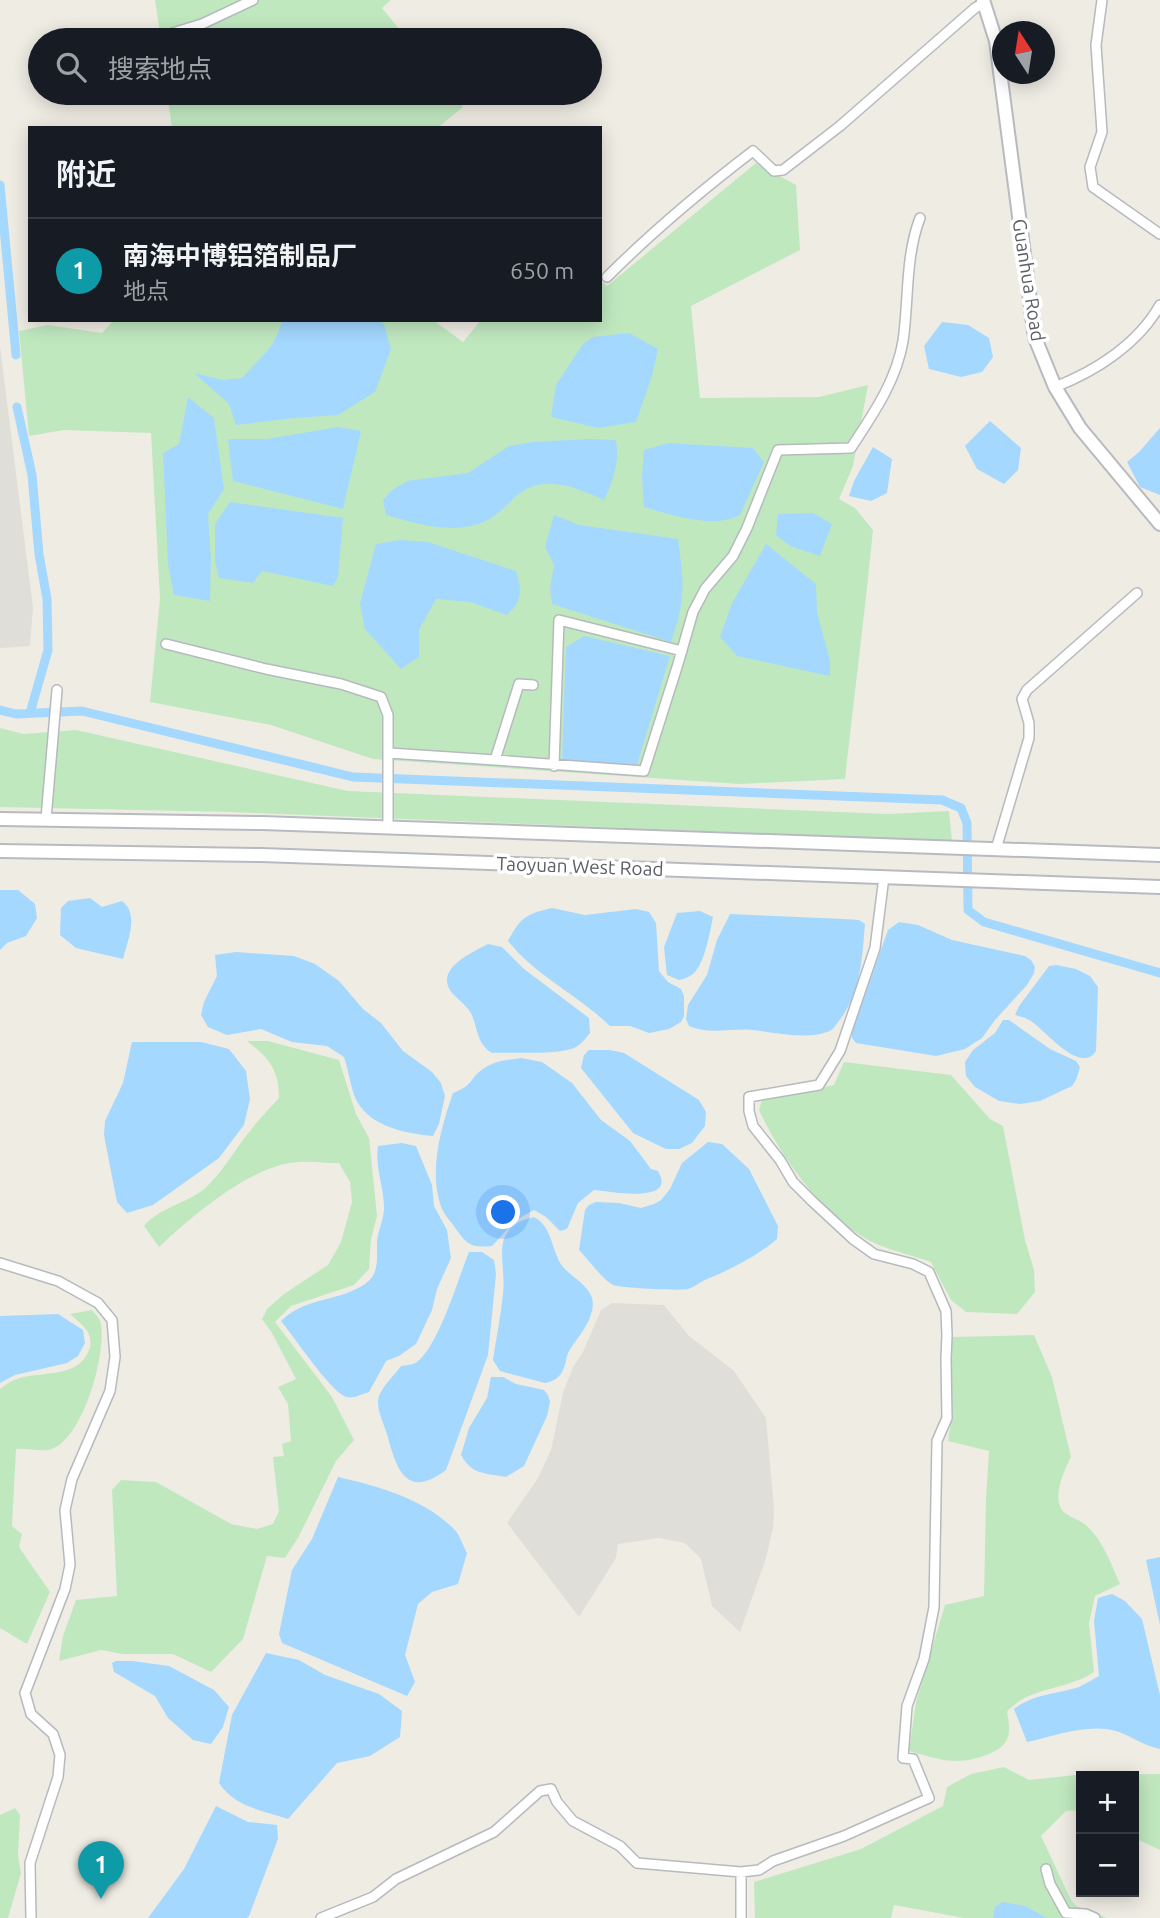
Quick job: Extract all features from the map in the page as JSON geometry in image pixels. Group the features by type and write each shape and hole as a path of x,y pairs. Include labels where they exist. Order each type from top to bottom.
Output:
{"main road":[{"name":"Guanhua Road","path":"983,2 996,41 1035,338 1055,387 1080,428 1160,524"},
{"name":"Taoyuan West Road","path":"0,819 387,827 1160,855"},
{"name":"Taoyuan West Road","path":"0,851 261,855 1160,887"}],"street":[{"path":"189,28 253,0"},
{"path":"1102,0 1096,45 1102,132 1090,167 1093,187 1160,234"},
{"path":"607,277 704,188 753,151 774,171 783,170 840,126 983,2"},
{"path":"389,753 644,771 692,612 705,589 733,556 778,450 851,448 888,390 903,343 912,240 920,218"},
{"path":"1055,387 1082,377 1130,342 1154,315 1160,304"},
{"path":"991,849 1029,738 1022,699 1027,690 1137,593"},
{"path":"554,766 559,620 682,651"},
{"path":"166,644 341,684 381,697 388,715 387,827"},
{"path":"495,760 519,684 533,685"},
{"path":"47,820 57,690"},
{"path":"321,1918 373,1897 396,1879 494,1832 540,1791 551,1789 557,1802 573,1821 620,1846 637,1863 741,1872 759,1870 773,1861 844,1836 929,1798 913,1759 902,1758 907,1706 924,1660 934,1607 937,1441 947,1418 946,1311 929,1272 913,1264 874,1254 853,1240 793,1182 780,1160 753,1126 749,1111 749,1097 819,1086 840,1051 875,948 884,877"},
{"path":"0,1263 58,1281 98,1303 112,1320 115,1357 110,1391 72,1479 65,1510 70,1565 65,1589 25,1693 31,1714 53,1734 60,1755 58,1777 30,1863 31,1918"},
{"path":"1046,1869 1066,1913 1086,1914 1095,1918"},
{"path":"741,1872 741,1918"}],"shaded area":[{"path":"0,346 33,608 30,646 0,648"},
{"path":"612,1303 664,1305 688,1335 734,1371 766,1418 774,1508 773,1528 766,1558 740,1632 712,1606 701,1559 685,1543 659,1538 618,1544 616,1558 579,1617 507,1523 538,1478 551,1450 563,1393 573,1367 582,1354 601,1310"}],"green space":[{"path":"155,0 391,0 382,8 398,28 159,28"},
{"path":"169,105 463,107 439,126 172,126"},
{"path":"756,163 796,185 800,250 691,306 700,398 819,397 868,385 853,466 839,499 855,508 873,530 845,779 740,784 373,759 271,725 150,702 160,599 151,433 64,430 29,436 19,331 48,325 102,333 112,322 436,322 463,342 479,322 602,322 602,282 607,286"},
{"path":"0,728 24,734 76,730 348,791 888,814 949,811 952,841 231,812 0,807"},
{"path":"247,1041 268,1041 339,1060 356,1114 369,1138 377,1216 371,1239 369,1269 354,1285 291,1306 275,1322 332,1397 354,1440 336,1461 298,1538 285,1558 267,1556 243,1639 211,1672 173,1654 123,1654 101,1650 59,1661 63,1636 76,1600 117,1596 112,1490 121,1480 156,1482 231,1524 257,1529 273,1524 279,1511 273,1457 284,1456 282,1444 291,1441 288,1404 278,1387 296,1379 262,1319 267,1309 284,1294 328,1265 341,1242 352,1202 350,1182 339,1163 290,1163 255,1175 220,1196 159,1247 144,1226 157,1215 203,1190 279,1098 275,1072 261,1053"},
{"path":"844,1062 951,1075 990,1119 1003,1126 1025,1240 1034,1270 1035,1292 1017,1314 966,1312 951,1300 931,1262 879,1245 860,1235 824,1206 793,1168 759,1110 762,1100 834,1085"},
{"path":"92,1310 101,1324 100,1354 91,1392 75,1427 65,1440 54,1448 16,1449 12,1526 22,1534 19,1547 50,1592 27,1644 0,1628 0,1389 24,1377 76,1366 89,1350 90,1339 86,1330 70,1314"},
{"path":"1034,1335 1052,1377 1071,1457 1058,1493 1061,1507 1065,1513 1088,1527 1098,1539 1120,1584 1095,1596 1089,1623 1094,1672 1072,1683 1026,1697 1016,1704 1007,1712 1009,1731 1006,1741 991,1753 959,1761 931,1757 909,1751 916,1702 945,1605 984,1596 989,1451 948,1441 952,1413 952,1337"},
{"path":"1004,1767 1029,1780 1076,1775 1076,1810 1066,1811 1041,1836 1071,1900 1076,1906 1107,1918 964,1918 894,1905 891,1918 755,1918 754,1882 861,1849 943,1806 947,1787 971,1774"},
{"path":"1139,1774 1160,1774 1160,1850 1139,1840"},
{"path":"15,1808 20,1815 18,1855 21,1873 8,1918 0,1918 0,1815"}],"water":[{"path":"281,322 381,322 384,324 391,349 375,392 338,415 236,425 229,404 194,373 223,380 242,378 271,346"},
{"path":"942,322 968,325 989,338 993,357 982,372 961,377 929,369 924,346"},
{"path":"629,333 658,349 636,422 598,428 551,417 556,385 583,344 593,337"},
{"path":"188,397 214,418 224,489 208,514 210,601 174,595 168,564 163,453 179,444"},
{"path":"990,421 1021,448 1018,470 1004,484 977,469 965,446"},
{"path":"338,427 361,431 343,509 233,481 228,439 267,439"},
{"path":"1160,428 1160,495 1140,487 1127,462"},
{"path":"588,439 616,440 615,471 604,500 570,487 547,484 524,490 492,517 464,527 431,526 386,515 383,500 407,481 468,473 509,446"},
{"path":"668,443 753,448 764,462 740,515 730,519 705,521 644,507 644,450"},
{"path":"873,447 892,459 887,493 871,501 849,496 854,481"},
{"path":"230,502 343,518 338,577 333,586 262,571 253,583 219,578 215,561 215,524"},
{"path":"813,513 832,524 820,556 790,546 776,535 778,514"},
{"path":"554,515 579,525 678,539 682,591 671,642 552,604 550,588 554,565 545,547"},
{"path":"400,540 428,542 516,571 520,595 516,605 507,615 470,602 436,599 419,630 419,657 401,669 365,629 360,603 376,544"},
{"path":"766,544 816,584 817,612 830,661 830,676 737,656 720,637 732,603"},
{"path":"584,636 670,656 637,765 562,761 566,647"},
{"path":"0,890 18,890 35,904 37,918 26,936 7,943 0,950"},
{"path":"90,898 102,907 122,901 127,907 131,929 123,959 76,948 60,935 61,908 68,901"},
{"path":"552,908 585,915 636,909 649,912 656,923 659,971 668,982 681,989 684,996 684,1016 681,1022 669,1029 649,1033 630,1026 610,1026 531,965 508,941 525,918"},
{"path":"700,911 713,917 706,950 695,972 679,980 667,975 664,947 677,913"},
{"path":"730,914 859,920 865,924 856,987 846,1010 832,1029 818,1034 800,1035 752,1030 712,1031 689,1026 686,1019 688,1005 707,975 717,940"},
{"path":"899,922 918,925 952,940 1025,956 1035,967 1034,973 982,1038 965,1049 936,1056 856,1043 852,1038 852,1031 888,930"},
{"path":"488,944 502,947 524,969 589,1018 590,1033 581,1043 574,1048 546,1052 492,1053 487,1049 481,1041 472,1015 453,994 447,977 456,963"},
{"path":"236,952 294,956 315,964 339,981 363,1009 381,1023 403,1051 432,1072 441,1083 445,1096 439,1124 433,1136 398,1130 367,1114 354,1095 344,1057 327,1046 292,1042 261,1029 227,1035 208,1027 201,1015 204,1002 217,976 215,955"},
{"path":"1049,966 1076,969 1090,976 1098,987 1096,1051 1089,1057 1072,1055 1031,1021 1015,1015"},
{"path":"1003,1020 1009,1020 1050,1049 1076,1061 1080,1067 1072,1086 1040,1101 1020,1104 999,1101 975,1087 966,1076 965,1062 973,1050 995,1033"},
{"path":"132,1042 201,1042 229,1049 246,1071 250,1099 244,1125 219,1158 153,1205 127,1213 117,1202 104,1135 105,1121 123,1083"},
{"path":"589,1050 624,1053 699,1100 706,1112 705,1126 692,1143 679,1149 666,1149 633,1133 581,1068 584,1055"},
{"path":"521,1058 542,1062 572,1083 601,1120 630,1141 651,1169 658,1171 662,1182 658,1188 639,1194 594,1190 578,1203 567,1229 560,1231 534,1210 516,1220 492,1246 475,1246 463,1239 447,1218 438,1197 436,1167 440,1136 453,1093 468,1085 487,1066"},
{"path":"708,1142 722,1144 749,1169 778,1226 777,1239 744,1262 688,1289 613,1285 579,1250 585,1210 596,1202 641,1208 654,1204 670,1189 682,1163"},
{"path":"401,1143 416,1146 432,1185 434,1206 447,1230 451,1258 416,1344 386,1361 369,1392 347,1397 332,1386 281,1321 307,1305 354,1290 373,1276 384,1210 378,1146"},
{"path":"534,1217 545,1227 563,1267 590,1293 593,1305 582,1333 569,1351 561,1374 545,1383 500,1371 493,1360 504,1282 502,1247 510,1229 519,1222"},
{"path":"469,1252 482,1252 494,1260 496,1274 488,1355 446,1470 432,1479 412,1481 404,1476 394,1458 378,1406 379,1397 401,1366 417,1362 425,1354 447,1311"},
{"path":"58,1314 83,1330 85,1343 78,1356 67,1363 15,1375 0,1383 0,1316"},
{"path":"491,1377 503,1377 516,1384 544,1390 550,1402 547,1416 524,1466 506,1477 475,1470 461,1455 469,1428 487,1398"},
{"path":"338,1477 384,1489 429,1509 454,1529 467,1553 458,1584 432,1592 418,1604 405,1655 415,1682 407,1696 282,1643 279,1634 292,1570 312,1539"},
{"path":"1160,1557 1160,1625 1146,1560"},
{"path":"1112,1594 1125,1601 1142,1619 1160,1695 1160,1749 1119,1732 1097,1728 1027,1742 1014,1709 1037,1697 1079,1687 1099,1676 1094,1621 1098,1598"},
{"path":"266,1653 299,1660 325,1675 379,1694 402,1711 400,1737 370,1756 337,1763 288,1819 241,1803 219,1783 232,1715"},
{"path":"116,1661 169,1666 214,1690 229,1707 223,1727 211,1744 193,1740 168,1718 155,1696 114,1672 112,1663"},
{"path":"216,1806 248,1822 277,1825 278,1839 249,1916 148,1918 184,1869"},
{"path":"1002,1902 1025,1906 1047,1918 993,1918 995,1907"}],"waterway":[{"path":"0,185 16,355"},
{"path":"17,407 32,475 39,554 47,599 48,650 30,713"},
{"path":"0,710 16,714 82,711 353,777 942,800 961,808 967,823 968,910 984,922 1160,973"}],"place":[{"name":"南海中博铝箔制品厂","path":"101,1899"}]}
